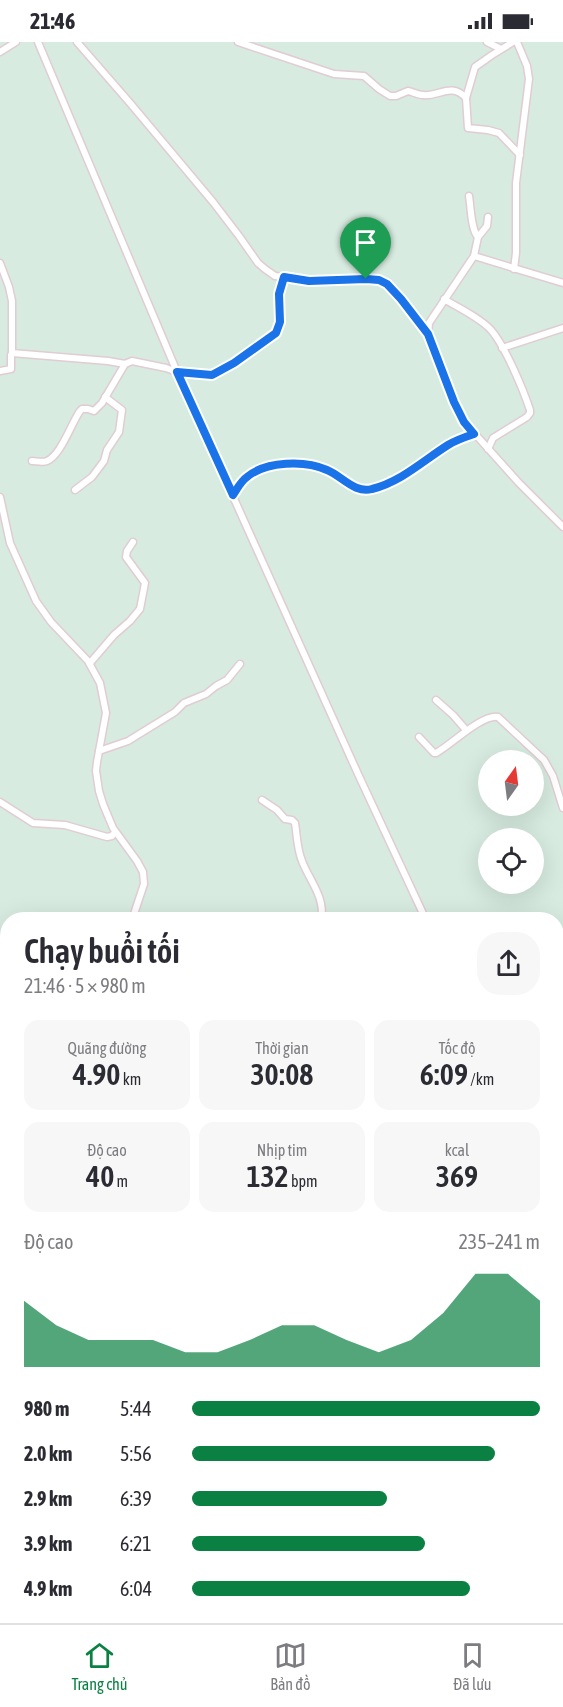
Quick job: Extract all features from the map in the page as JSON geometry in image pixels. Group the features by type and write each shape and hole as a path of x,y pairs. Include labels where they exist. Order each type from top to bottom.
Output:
{"street":[{"path":"0,52 16,42"},
{"path":"38,42 177,372 422,912"},
{"path":"77,42 228,220 258,263 269,273 309,281 366,279 384,282 428,334 464,422 563,527"},
{"path":"238,42 334,74 364,76 390,96 408,91 427,95 446,90 461,93 466,98"},
{"path":"487,42 501,49"},
{"path":"514,269 516,194 529,79 527,66 515,42 475,67 466,98 468,128 499,133 520,155"},
{"path":"469,196 473,229 478,237"},
{"path":"428,334 429,323 474,255 478,237 487,226 488,217"},
{"path":"474,255 563,283"},
{"path":"0,263 12,301 11,369 0,371"},
{"path":"12,353 45,354 125,364 132,361 177,372 212,375 234,363 276,333 280,322 279,294 284,277"},
{"path":"444,299 491,331 502,348 530,413 493,438 488,449"},
{"path":"502,348 563,328"},
{"path":"32,461 49,459 65,440 82,409 94,411 125,364"},
{"path":"75,490 92,477 104,461 107,450 119,432 122,410 105,397"},
{"path":"233,495 249,475 265,467 283,464 324,468 357,488 372,490 420,466 450,444 474,434"},
{"path":"0,497 10,543 36,601 51,622 90,663 100,683 106,713 96,771 99,791 115,832 143,872 144,884 135,912"},
{"path":"90,663 141,607 145,583 126,557 133,542"},
{"path":"99,752 128,741 175,712 184,703 206,694 226,680 240,664"},
{"path":"436,700 466,730"},
{"path":"420,737 436,753 466,730 492,716 498,717 544,760 553,776 563,808"},
{"path":"262,800 277,810 283,818 295,823 299,853 322,906 322,912"},
{"path":"0,802 33,823 65,825 106,837 112,836 115,832"}],"route":[{"path":"284,277 309,281 366,279 379,280 392,288 428,334 454,402 464,422 474,434 450,444 420,466 372,490 357,488 324,468 283,464 271,465 255,471 243,480 233,495 177,372 212,375 234,363 276,333 281,316 279,294 284,277"}]}
